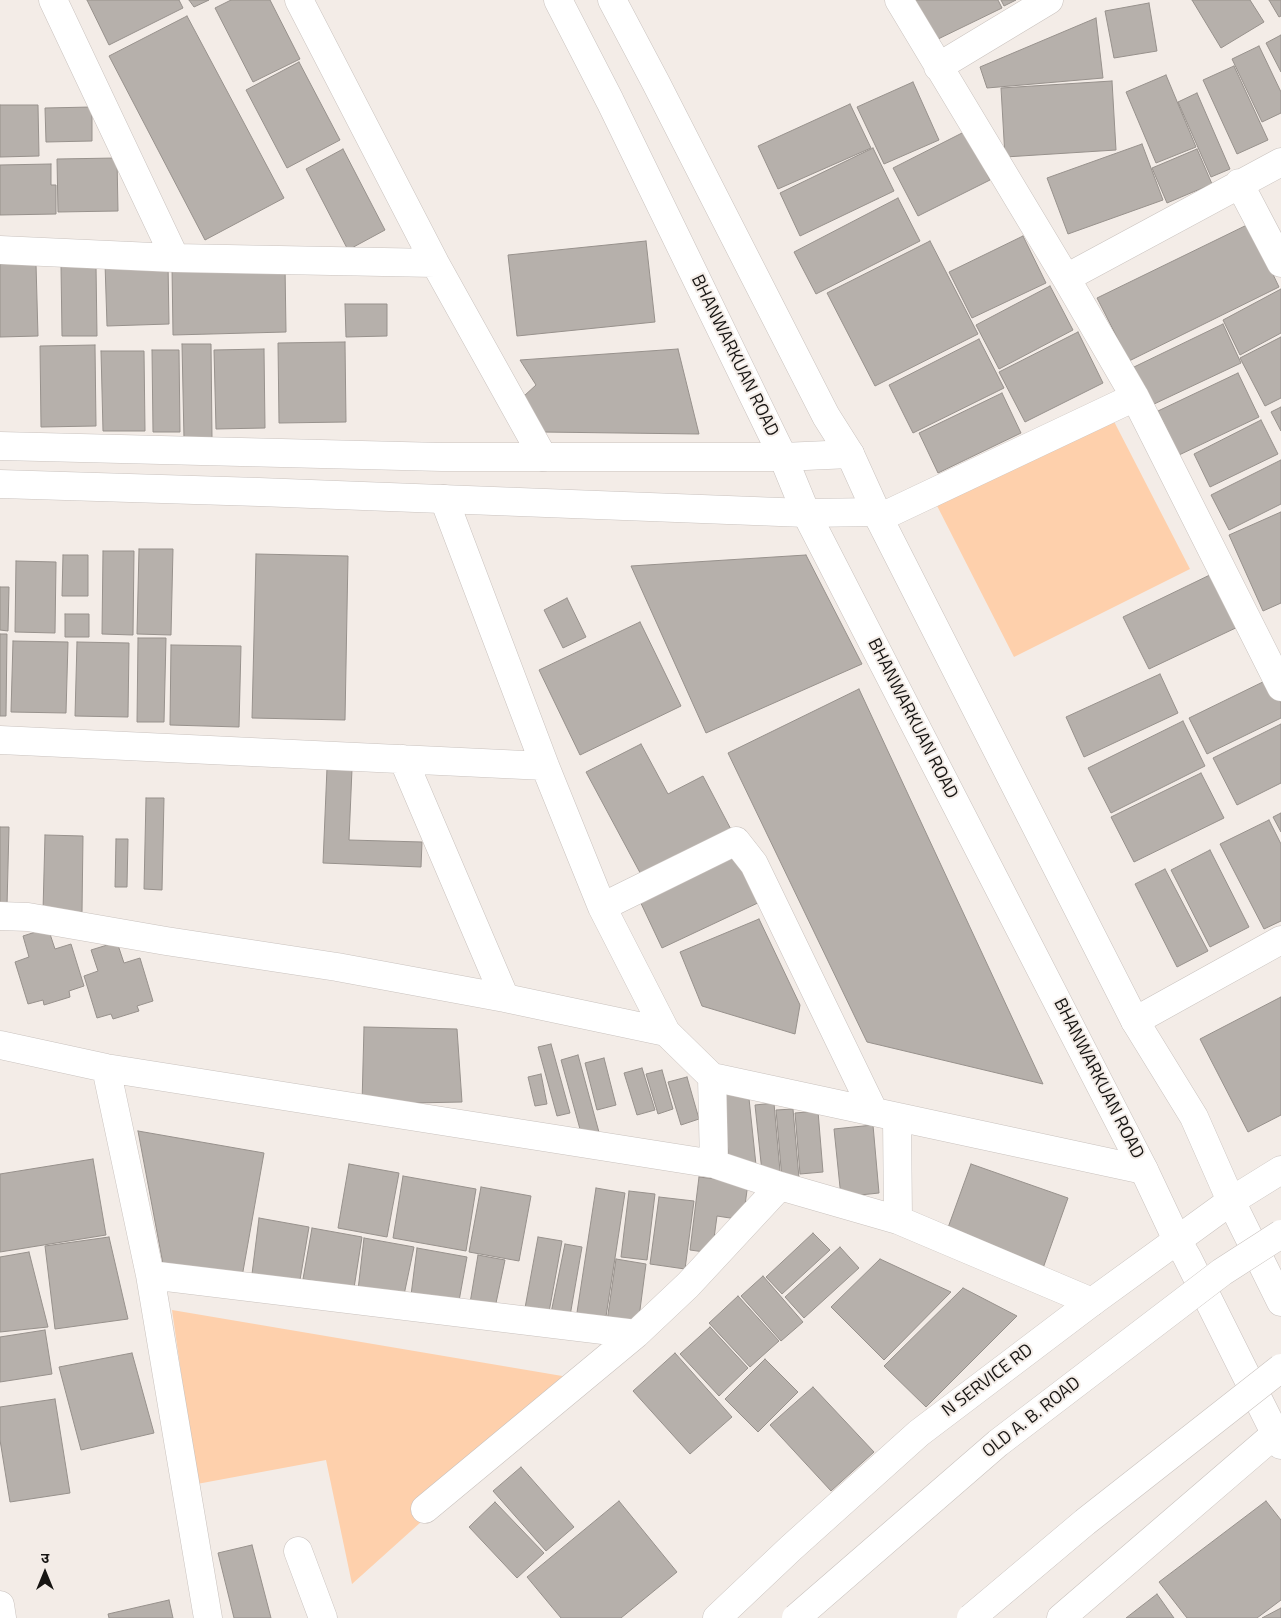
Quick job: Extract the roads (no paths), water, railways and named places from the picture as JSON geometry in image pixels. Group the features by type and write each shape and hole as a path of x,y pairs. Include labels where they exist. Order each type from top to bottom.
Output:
{"street":[{"path":"53,0 175,258"},
{"path":"299,0 435,263 543,457"},
{"name":"BHANWARKUAN ROAD","path":"558,0 610,101 783,457 806,513 1279,1436"},
{"path":"612,0 826,416 850,454 878,515 1135,1021 1194,1118 1281,1302"},
{"path":"898,0 1066,278 1135,397 1281,686"},
{"path":"938,67 1049,0"},
{"path":"1066,278 1281,162"},
{"path":"1239,183 1281,263"},
{"path":"0,250 175,258 435,263"},
{"path":"0,484 878,515 1135,397"},
{"path":"0,446 270,454 543,457 783,457 850,454"},
{"path":"444,499 545,766 602,907 666,1032 712,1077 1144,1170"},
{"path":"0,740 545,766"},
{"path":"403,759 505,998"},
{"path":"602,907 736,841 754,864 885,1115 898,1220"},
{"path":"0,916 28,917 166,941 337,967 505,998 666,1032"},
{"path":"1135,1021 1281,940"},
{"path":"0,1045 106,1068 714,1164 780,1186 898,1220 1092,1302"},
{"path":"106,1068 150,1275 208,1618"},
{"path":"712,1077 714,1164"},
{"name":"N SERVICE RD","path":"717,1618 791,1548 919,1433 1177,1240 1232,1201 1281,1170"},
{"path":"425,1510 636,1334 688,1285 780,1186"},
{"name":"OLD A. B. ROAD","path":"796,1618 998,1443 1222,1272 1281,1234"},
{"path":"150,1275 636,1334"},
{"path":"971,1618 1085,1522 1281,1368"},
{"path":"1061,1618 1279,1436"},
{"path":"298,1551 323,1618"},
{"path":"0,1605 2,1618"}]}
